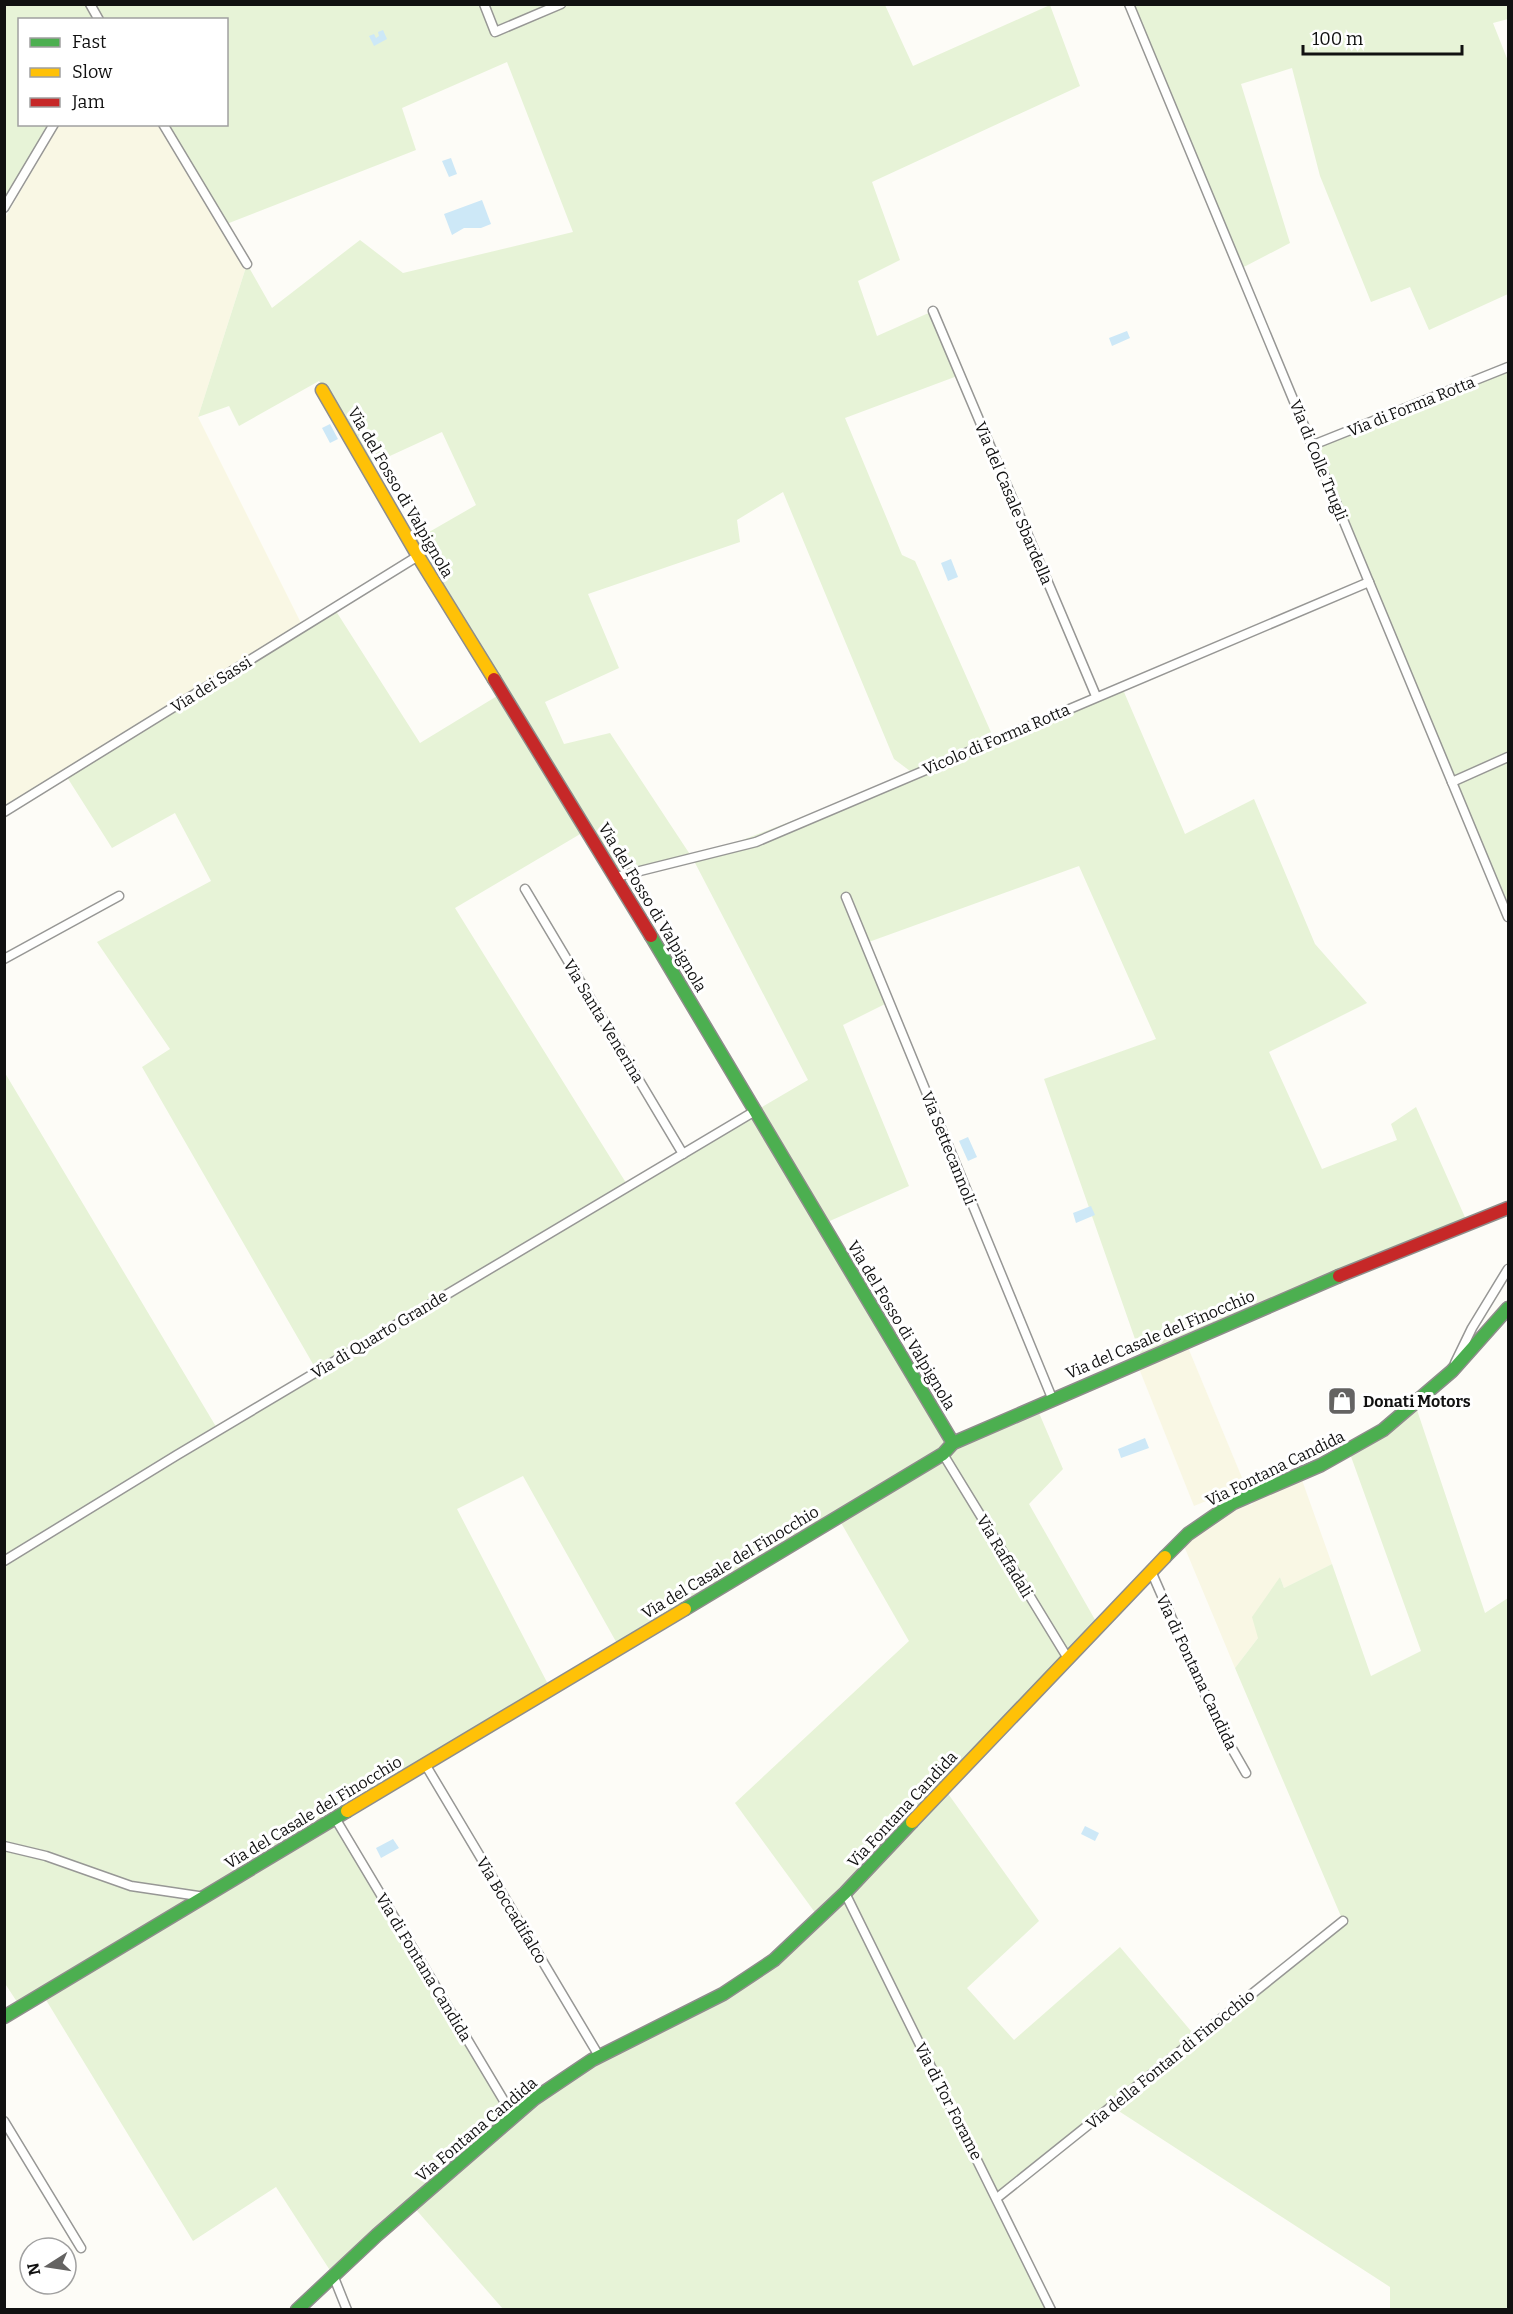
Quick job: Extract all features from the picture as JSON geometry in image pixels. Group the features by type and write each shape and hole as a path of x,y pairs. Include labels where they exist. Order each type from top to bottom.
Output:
{"street":[{"path":"90,4 98,18"},
{"path":"484,4 495,32 561,4"},
{"name":"Via di Colle Trugli","path":"1129,4 1509,917"},
{"path":"4,208 53,126"},
{"path":"164,126 247,264"},
{"name":"Via del Casale Sbardella","path":"933,311 1096,696"},
{"name":"Via di Forma Rotta","path":"1312,445 1509,367"},
{"name":"Via del Fosso di Valpignola","path":"322,390 418,556 616,877 953,1443"},
{"name":"Via dei Sassi","path":"4,812 418,556"},
{"name":"Vicolo di Forma Rotta","path":"616,877 753,843 1369,582"},
{"path":"1452,782 1509,757"},
{"name":"Via Santa Venerina","path":"525,889 682,1154"},
{"path":"4,959 119,896"},
{"name":"Via Settecannoli","path":"846,897 1052,1398"},
{"name":"Via di Quarto Grande","path":"4,1561 755,1111"},
{"name":"Via del Casale del Finocchio","path":"4,2017 943,1454 953,1443 1262,1308 1509,1208"},
{"path":"1452,1371 1479,1316 1509,1269"},
{"name":"Via Fontana Candida","path":"297,2310 333,2275 513,2116 552,2085 599,2056 705,2004 747,1980 778,1956 845,1893 1181,1539 1207,1518 1252,1493 1315,1468 1368,1440 1452,1371 1509,1308"},
{"name":"Via Raffadali","path":"943,1454 1067,1657"},
{"name":"Via di Fontana Candida","path":"1151,1571 1219,1726 1246,1773"},
{"name":"Via Boccadifalco","path":"425,1764 599,2056"},
{"name":"Via di Fontana Candida","path":"335,1818 513,2116"},
{"path":"4,1846 46,1856 131,1886 206,1897"},
{"name":"Via di Tor Forame","path":"845,1893 1052,2310"},
{"name":"Via della Fontan di Finocchio","path":"997,2198 1343,1921"},
{"path":"4,2121 81,2248"},
{"path":"333,2275 347,2310"}],"shaded area":[{"path":"58,126 159,126 245,270 198,417 303,627 5,812 5,218"},
{"path":"1187,1345 1245,1485 1194,1506 1138,1366"},
{"path":"1302,1480 1332,1564 1284,1588 1280,1577 1258,1638 1235,1668 1184,1546 1235,1508 1246,1503 1251,1505 1260,1496"}],"green space":[{"path":"5,5 885,5 913,66 1050,5 1080,86 872,182 900,260 858,281 877,336 933,311 960,375 845,418 902,555 915,561 994,739 1121,685 1185,834 1254,799 1315,944 1367,1003 1269,1052 1322,1169 1397,1140 1391,1124 1416,1107 1468,1224 1142,1359 1044,1079 1156,1039 1079,866 866,943 889,1002 843,1025 909,1186 823,1224 953,1442 1036,1406 1063,1469 1029,1504 1098,1625 944,1788 1039,1921 967,1988 1014,2040 1120,1947 1196,2037 1343,1921 1235,1668 1258,1638 1252,1617 1280,1577 1284,1588 1332,1564 1371,1676 1421,1651 1349,1451 1415,1404 1485,1613 1508,1598 1508,2309 1390,2309 1390,2287 1111,2106 997,2198 1051,2309 503,2309 412,2205 333,2275 276,2187 193,2241 43,1995 21,2008 4,1982 5,1073 218,1430 317,1371 142,1067 170,1049 97,942 211,881 175,813 112,848 65,774 334,608 420,743 502,693 410,543 476,505 442,432 366,467 319,381 239,426 229,406 198,417 247,264 272,308 360,240 403,273 573,232 507,62 402,108 416,150 224,225 164,126 228,126 228,18 18,18 18,126 53,126 5,208","holes":["783,492 894,759 914,774 693,859 610,733 564,744 545,702 619,668 588,594 740,542 737,520","587,830 616,877 693,859 808,1080 628,1186 455,908","523,1476 619,1647 840,1521 909,1641 735,1803 819,1918 723,1994 552,2085 513,2115 335,1819 550,1688 457,1509"]},
{"path":"1129,5 1508,5 1508,19 1493,23 1508,61 1508,294 1429,330 1410,287 1371,302 1320,176 1292,68 1241,84 1290,243 1240,269"},
{"path":"1508,367 1508,917 1313,445"}],"water":[{"path":"383,30 387,39 374,46 369,36 374,34 376,38 379,36 378,32"},
{"path":"451,158 457,174 449,177 442,161"},
{"path":"482,200 491,224 481,228 464,228 452,235 444,214"},
{"path":"1127,331 1130,338 1112,346 1109,338"},
{"path":"330,424 338,439 330,443 322,428"},
{"path":"951,559 958,577 948,581 941,563"},
{"path":"968,1137 977,1157 968,1161 959,1141"},
{"path":"1091,1206 1095,1215 1076,1223 1073,1213"},
{"path":"1145,1438 1149,1448 1121,1458 1118,1449"},
{"path":"1085,1826 1099,1833 1095,1841 1081,1834"},
{"path":"393,1839 399,1848 381,1858 376,1848"}],"traffic: fast":[{"path":"651,936 953,1443"},
{"path":"685,1609 943,1454 953,1443 1339,1276"},
{"path":"1165,1557 1188,1534 1233,1503 1321,1465 1383,1430 1452,1371 1508,1308"},
{"path":"4,2017 347,1811"},
{"path":"297,2310 377,2235 534,2099 592,2060 723,1994 774,1960 845,1893 912,1822"}],"traffic: slow":[{"path":"322,390 418,556 494,679"},
{"path":"912,1822 1165,1557"},
{"path":"347,1811 685,1609"}],"traffic: jam":[{"path":"494,679 651,936"},
{"path":"1339,1276 1508,1208"}],"place":[{"name":"Donati Motors","path":"1342,1401"}]}
